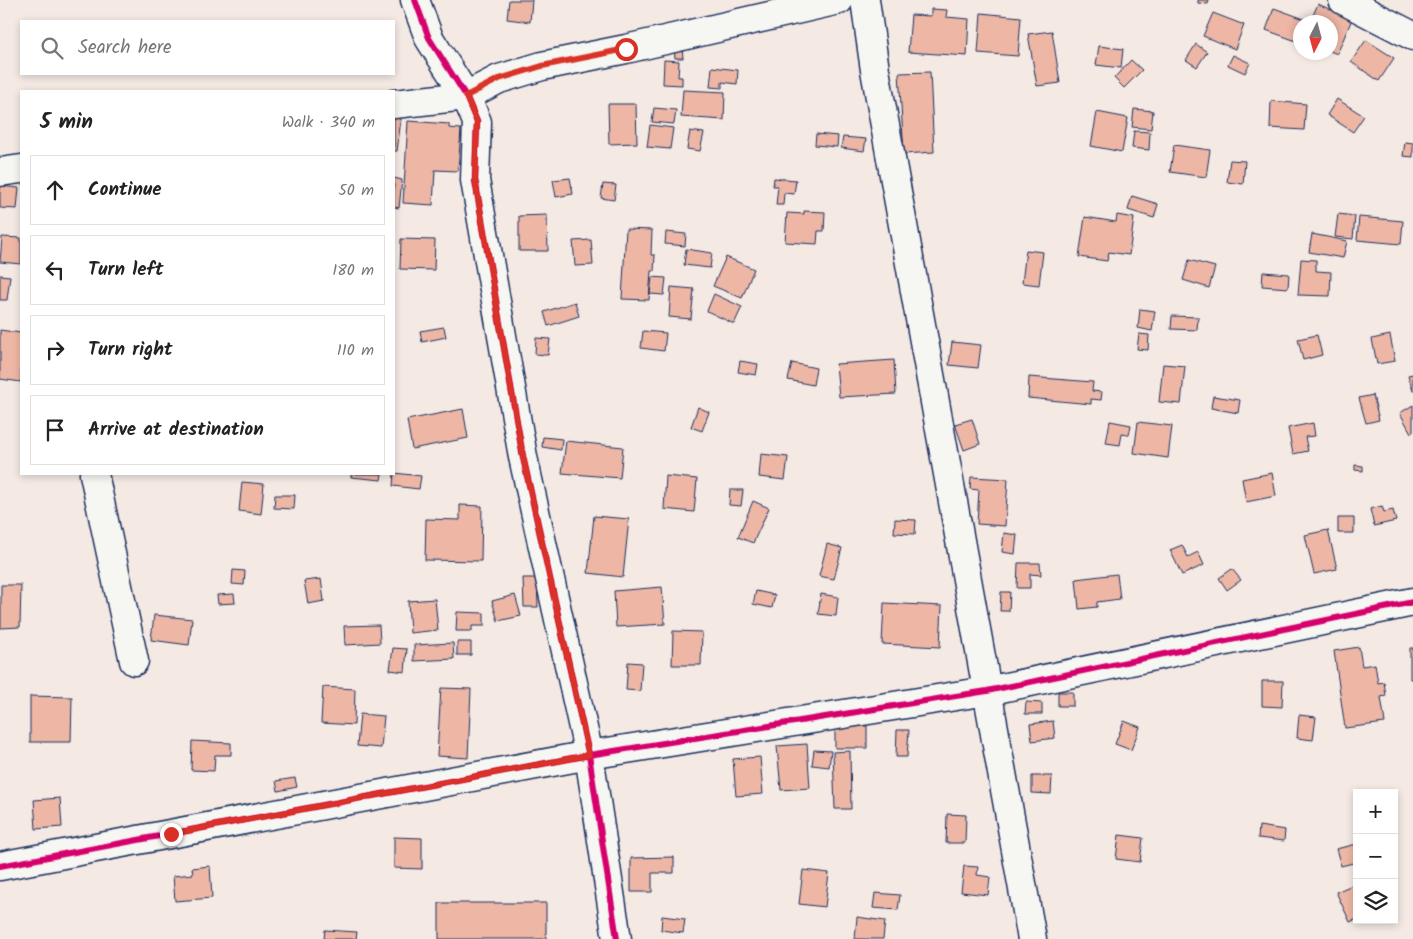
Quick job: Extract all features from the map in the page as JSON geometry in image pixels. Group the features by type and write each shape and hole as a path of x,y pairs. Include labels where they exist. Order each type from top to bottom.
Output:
{"street":[{"path":"415,0 429,38 466,96 477,122 475,180 523,457 589,755 617,939"},
{"path":"395,104 466,96 499,79 542,66 626,49 839,0"},
{"path":"865,0 875,70 1032,939"},
{"path":"1343,0 1413,36"},
{"path":"0,172 20,169"},
{"path":"94,475 134,661"},
{"path":"0,866 589,755 987,691 1413,602"}],"building":[{"path":"509,0 532,0 530,22 507,19"},
{"path":"1198,0 1209,0 1208,4 1198,3"},
{"path":"1318,4 1352,19 1338,52 1338,15 1313,15"},
{"path":"1274,8 1293,15 1293,40 1266,30"},
{"path":"931,9 947,10 946,17 969,19 967,56 908,52 911,15 931,16"},
{"path":"981,13 1021,17 1018,56 978,53"},
{"path":"1213,13 1244,25 1235,49 1203,36"},
{"path":"1052,31 1060,83 1037,86 1028,34"},
{"path":"1366,40 1394,58 1379,81 1351,62"},
{"path":"1196,44 1207,52 1197,67 1186,60"},
{"path":"1099,46 1123,49 1121,68 1096,65"},
{"path":"674,47 682,47 683,58 675,58"},
{"path":"1233,55 1250,63 1245,73 1228,65"},
{"path":"664,60 679,61 678,77 682,77 682,85 663,84"},
{"path":"1131,60 1142,70 1124,88 1114,78"},
{"path":"712,67 738,70 737,84 722,82 722,88 710,87"},
{"path":"930,72 934,152 904,154 899,73"},
{"path":"683,90 725,92 724,120 681,117"},
{"path":"1337,99 1364,116 1353,132 1327,115"},
{"path":"1271,101 1306,104 1304,130 1270,128"},
{"path":"608,104 636,104 637,143 609,144"},
{"path":"654,108 676,110 674,124 652,122"},
{"path":"1134,109 1153,111 1151,129 1132,127"},
{"path":"1097,112 1128,118 1122,152 1091,146"},
{"path":"395,118 401,119 397,151 395,151"},
{"path":"408,121 449,124 449,128 461,129 458,171 435,170 433,205 403,203"},
{"path":"650,125 673,128 670,149 647,147"},
{"path":"690,131 704,133 700,151 687,149"},
{"path":"1134,131 1150,132 1149,150 1132,148"},
{"path":"816,134 838,136 837,147 815,145"},
{"path":"843,137 866,139 864,151 841,148"},
{"path":"1405,142 1413,143 1413,157 1403,156"},
{"path":"1174,145 1210,150 1206,177 1170,172"},
{"path":"1230,160 1245,161 1243,184 1227,182"},
{"path":"395,178 402,180 399,208 395,207"},
{"path":"570,178 573,194 556,197 553,180"},
{"path":"774,178 796,180 794,194 784,193 783,205 776,205 778,186 773,186"},
{"path":"603,184 616,185 614,200 601,198"},
{"path":"0,186 19,188 17,209 0,208"},
{"path":"1132,196 1158,204 1154,218 1128,210"},
{"path":"804,211 825,212 824,231 818,231 817,244 785,242 787,213 804,214"},
{"path":"1338,214 1355,216 1353,239 1335,237"},
{"path":"547,215 548,251 519,251 519,216"},
{"path":"1117,215 1134,218 1129,255 1109,252 1107,261 1079,257 1085,217 1116,222"},
{"path":"1359,217 1403,221 1401,244 1357,240"},
{"path":"626,229 652,230 651,255 655,255 654,271 651,271 649,300 622,299"},
{"path":"666,232 686,234 685,246 665,244"},
{"path":"1312,234 1347,241 1343,258 1309,252"},
{"path":"2,237 20,238 20,264 0,262"},
{"path":"401,239 435,240 434,270 400,269"},
{"path":"591,240 593,265 575,266 573,241"},
{"path":"686,249 712,253 710,268 684,265"},
{"path":"1026,250 1043,252 1039,285 1022,283"},
{"path":"726,257 754,269 742,298 713,286"},
{"path":"1301,259 1316,260 1316,271 1331,272 1330,296 1298,295"},
{"path":"1189,260 1215,267 1209,288 1183,280"},
{"path":"1263,272 1289,274 1288,288 1262,286"},
{"path":"0,275 10,276 7,300 0,300"},
{"path":"652,277 666,278 664,295 650,294"},
{"path":"671,287 694,289 691,319 669,317"},
{"path":"714,294 742,307 734,324 707,311"},
{"path":"575,302 579,316 548,326 544,312"},
{"path":"1140,309 1155,311 1152,331 1138,328"},
{"path":"1172,316 1198,317 1197,330 1171,329"},
{"path":"444,327 446,337 422,342 420,331"},
{"path":"0,330 20,333 20,382 0,379"},
{"path":"643,331 666,333 664,351 641,348"},
{"path":"1139,334 1149,335 1148,350 1137,349"},
{"path":"1317,335 1322,355 1303,360 1298,339"},
{"path":"1390,335 1395,361 1377,364 1372,339"},
{"path":"536,338 550,339 548,355 535,354"},
{"path":"952,342 981,345 978,368 949,365"},
{"path":"894,360 896,394 839,397 836,364"},
{"path":"740,361 758,364 756,375 738,372"},
{"path":"792,363 816,368 813,385 788,380"},
{"path":"1163,364 1185,366 1181,404 1159,402"},
{"path":"1413,374 1413,391 1408,375"},
{"path":"1029,377 1093,382 1092,391 1102,392 1101,400 1091,399 1091,404 1028,398"},
{"path":"1373,395 1379,420 1366,423 1359,398"},
{"path":"1213,396 1240,400 1238,413 1211,408"},
{"path":"1413,405 1413,432 1411,433 1400,413"},
{"path":"698,407 709,412 702,431 691,427"},
{"path":"463,409 468,438 412,449 407,420"},
{"path":"972,419 980,444 964,450 955,424"},
{"path":"1110,421 1131,425 1129,435 1122,434 1120,445 1106,443"},
{"path":"1138,422 1172,426 1168,458 1134,453"},
{"path":"1313,423 1315,436 1305,437 1308,451 1293,454 1288,428"},
{"path":"543,437 562,439 561,450 542,447"},
{"path":"566,441 623,447 620,478 562,473"},
{"path":"761,454 788,457 785,480 759,477"},
{"path":"1355,465 1363,466 1363,471 1355,470"},
{"path":"395,473 421,476 419,489 393,486"},
{"path":"1272,473 1276,496 1246,502 1242,479"},
{"path":"351,475 382,475 381,480 351,477"},
{"path":"666,476 697,479 694,512 664,509"},
{"path":"971,477 1008,479 1005,526 977,524 979,490 970,489"},
{"path":"242,482 264,484 261,514 239,511"},
{"path":"730,490 743,490 741,506 729,505"},
{"path":"275,495 295,495 294,509 274,508"},
{"path":"753,501 769,508 753,543 738,537"},
{"path":"460,505 482,506 481,561 425,560 426,519 460,520"},
{"path":"1382,506 1384,512 1393,510 1396,521 1374,526 1370,509"},
{"path":"594,516 629,519 623,577 588,573"},
{"path":"1338,518 1354,518 1354,533 1338,533"},
{"path":"895,519 916,520 915,534 894,533"},
{"path":"1328,530 1337,569 1314,574 1305,535"},
{"path":"1004,533 1017,535 1015,554 1002,552"},
{"path":"827,544 842,548 834,579 819,576"},
{"path":"1182,545 1188,557 1198,552 1204,565 1182,575 1170,550"},
{"path":"1018,563 1040,563 1041,575 1030,574 1030,588 1017,588"},
{"path":"1232,569 1241,580 1227,590 1219,578"},
{"path":"233,570 245,571 244,585 232,584"},
{"path":"1117,574 1120,599 1097,602 1097,607 1079,609 1076,579"},
{"path":"523,578 537,578 538,607 524,607"},
{"path":"321,579 324,601 308,604 304,581"},
{"path":"1,585 21,585 20,627 1,628"},
{"path":"662,587 665,624 616,627 614,591"},
{"path":"756,591 775,595 772,608 753,604"},
{"path":"1001,592 1010,592 1009,611 1000,611"},
{"path":"234,594 235,603 218,604 217,595"},
{"path":"821,594 838,597 836,616 818,614"},
{"path":"515,595 521,616 498,621 492,601"},
{"path":"435,599 438,630 410,633 408,601"},
{"path":"884,603 942,606 940,647 882,644"},
{"path":"457,612 484,613 484,626 472,626 472,631 456,631"},
{"path":"154,615 192,619 189,645 151,640"},
{"path":"379,625 380,643 345,645 344,626"},
{"path":"673,631 702,632 701,665 672,665"},
{"path":"457,642 471,642 471,655 457,655"},
{"path":"453,643 454,659 414,661 414,645"},
{"path":"1359,647 1362,666 1375,664 1378,683 1384,682 1386,696 1381,697 1385,723 1345,728 1334,651"},
{"path":"393,648 407,649 405,672 390,670"},
{"path":"1410,648 1413,648 1413,679 1410,679"},
{"path":"628,662 642,663 640,691 626,690"},
{"path":"1262,681 1283,681 1282,707 1262,706"},
{"path":"323,687 355,689 354,725 321,723"},
{"path":"441,688 471,689 468,758 437,756"},
{"path":"1058,692 1073,692 1073,706 1058,706"},
{"path":"30,696 72,697 71,742 30,742"},
{"path":"1026,702 1042,703 1042,714 1025,714"},
{"path":"360,714 384,716 381,748 357,746"},
{"path":"1299,715 1316,717 1313,740 1297,738"},
{"path":"1053,721 1055,738 1032,741 1030,724"},
{"path":"1124,721 1140,727 1131,750 1115,744"},
{"path":"835,725 867,726 867,748 835,748"},
{"path":"897,730 909,730 907,757 896,757"},
{"path":"192,741 231,743 231,755 215,755 214,771 191,770"},
{"path":"807,744 810,788 781,790 777,746"},
{"path":"814,750 831,751 829,767 812,765"},
{"path":"850,751 851,809 835,809 833,752"},
{"path":"760,757 763,794 736,796 733,759"},
{"path":"1032,776 1052,776 1051,794 1032,793"},
{"path":"295,778 297,787 278,791 276,781"},
{"path":"60,798 62,827 36,829 34,800"},
{"path":"947,814 966,815 965,843 946,843"},
{"path":"1259,826 1285,830 1284,841 1258,838"},
{"path":"1119,835 1143,838 1140,862 1116,859"},
{"path":"394,837 422,838 422,869 394,868"},
{"path":"1353,845 1353,863 1341,866 1336,849"},
{"path":"674,857 674,873 652,873 652,892 631,892 631,858"},
{"path":"210,866 212,898 175,901 173,876 193,874 192,868"},
{"path":"964,866 978,867 977,875 990,877 988,895 961,892"},
{"path":"803,870 829,873 825,907 799,904"},
{"path":"1353,885 1353,921 1350,922 1336,892"},
{"path":"875,893 900,895 898,910 873,908"},
{"path":"439,903 546,903 546,939 439,939"},
{"path":"662,916 685,919 683,933 661,930"},
{"path":"857,917 885,921 883,939 855,939"},
{"path":"325,930 357,932 356,939 324,939"}],"cycle path":[{"path":"415,0 429,38 466,96 477,122 475,180 523,457 589,755 617,939"},
{"path":"0,866 589,755 987,691 1413,602"}],"route":[{"path":"171,834 589,755 523,457 475,180 477,122 466,96 499,79 542,66 626,49"}]}
